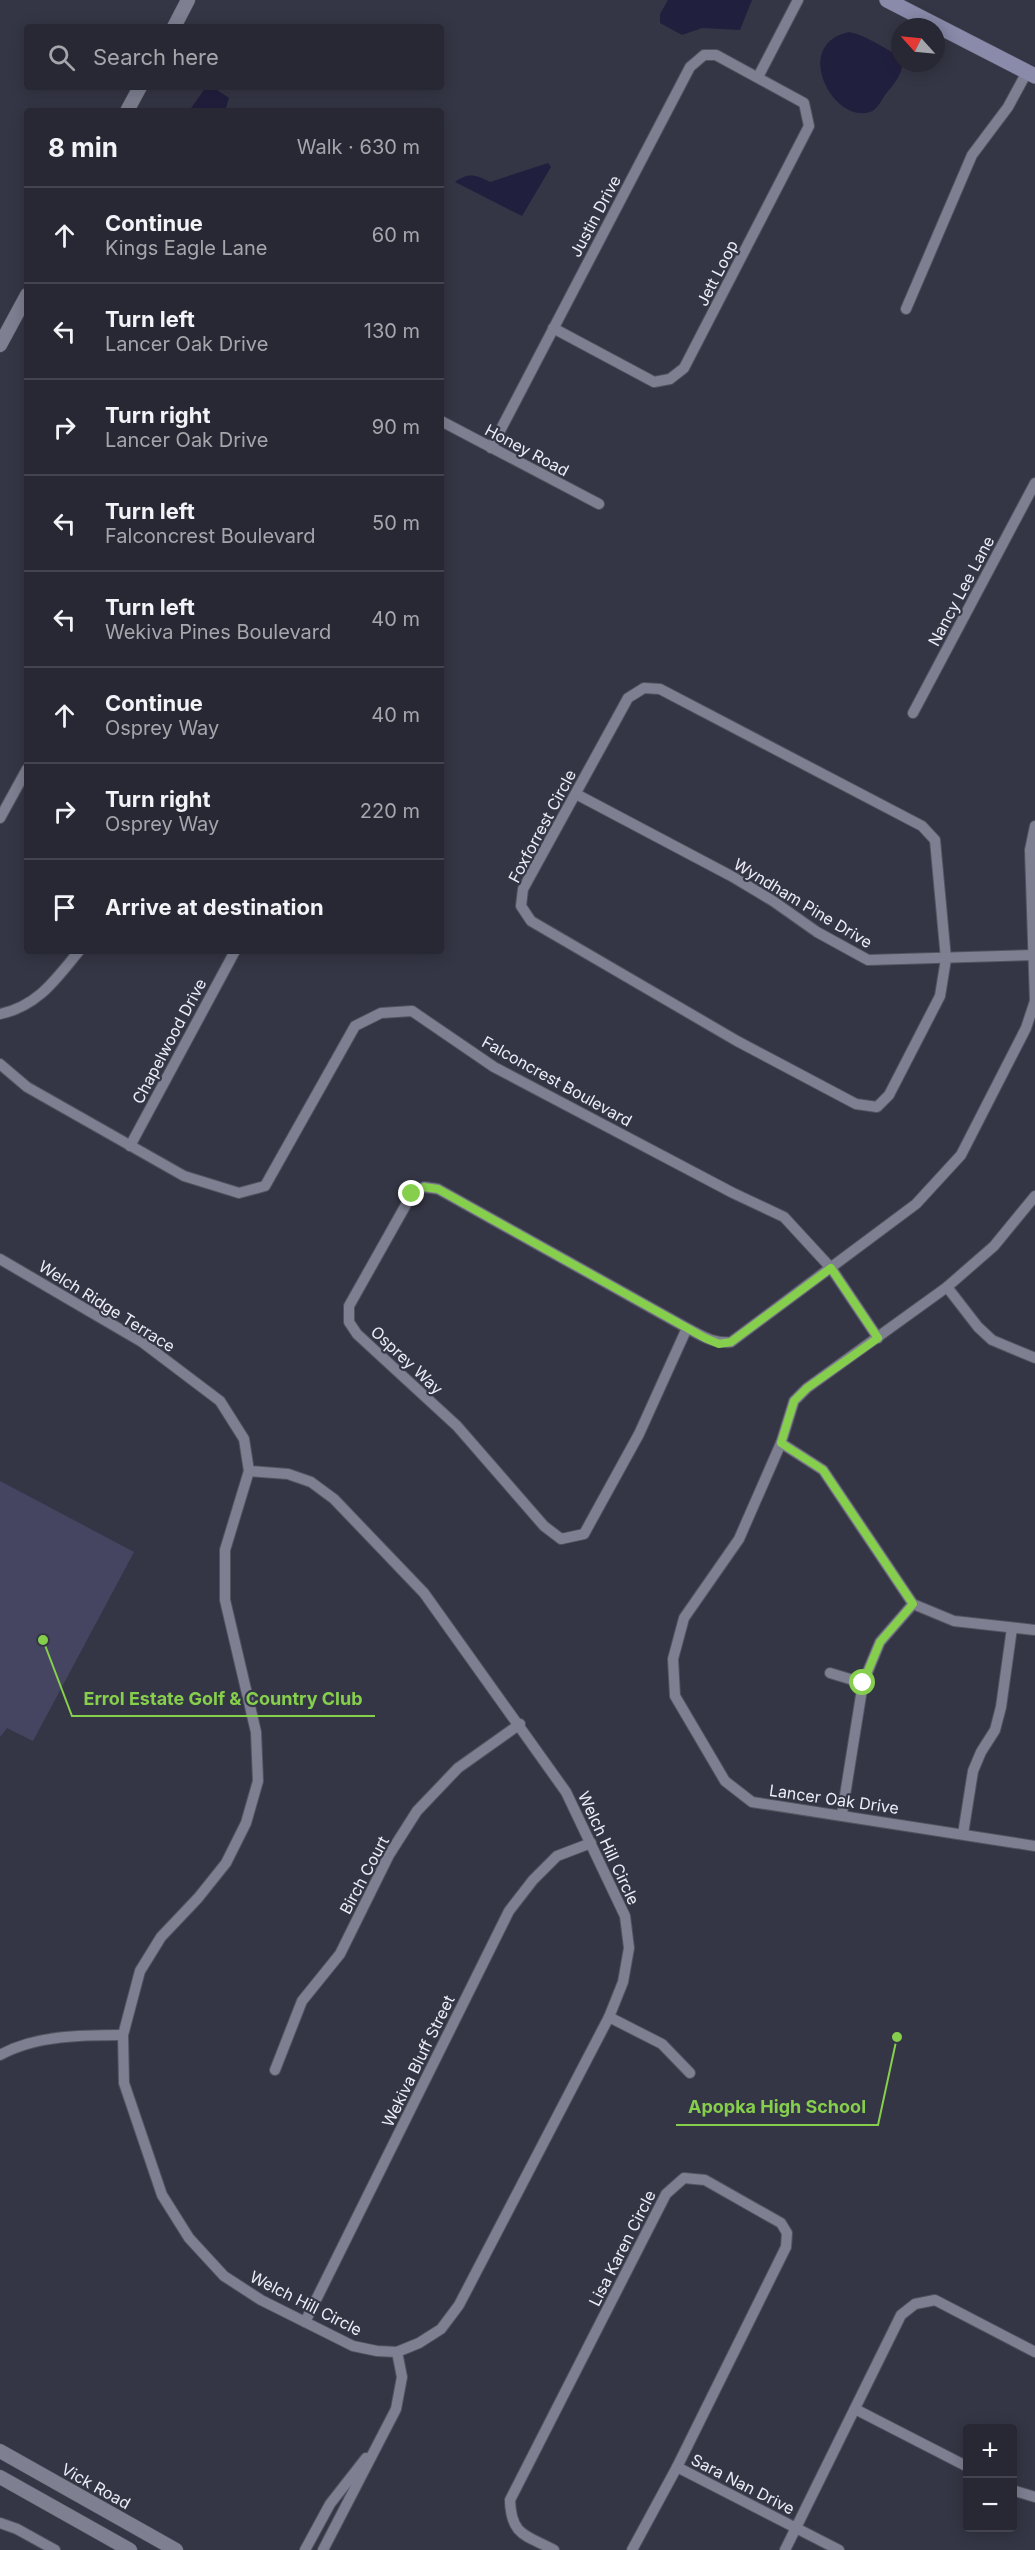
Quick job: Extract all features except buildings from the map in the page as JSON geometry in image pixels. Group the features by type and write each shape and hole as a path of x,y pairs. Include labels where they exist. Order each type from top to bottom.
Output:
{"main road":[{"path":"887,0 1031,74"}],"street":[{"path":"176,24 188,0"},
{"path":"758,77 798,0"},
{"name":"Justin Drive","path":"491,448 690,67 704,55 716,55 758,77"},
{"path":"906,309 972,155 1031,74"},
{"name":"Jett Loop","path":"553,328 654,382 670,380 684,368 809,126 804,103 758,77"},
{"path":"129,108 138,90"},
{"path":"0,345 24,301"},
{"name":"Honey Road","path":"444,423 598,504"},
{"name":"Nancy Lee Lane","path":"913,713 1035,483"},
{"name":"Foxforrest Circle","path":"644,688 660,689 922,826 935,840 938,854 946,959 940,996 889,1095 877,1107 856,1104 736,1041 531,921 521,906 523,889 628,698 644,688"},
{"path":"0,818 24,774"},
{"name":"Wyndham Pine Drive","path":"576,794 733,877 773,901 817,932 868,960 1035,955"},
{"name":"Osprey Way","path":"687,1328 639,1434 584,1534 561,1539 544,1526 457,1426 357,1334 349,1322 349,1306 412,1194 424,1187 438,1189 719,1344 731,1342 776,1311 916,1204 962,1155 1026,1028 1035,1001 1030,850 1035,826"},
{"path":"0,1014 12,1011 45,993 78,954"},
{"name":"Chapelwood Drive","path":"130,1146 233,954"},
{"name":"Falconcrest Boulevard","path":"0,1064 27,1087 184,1176 239,1193 265,1186 355,1026 381,1013 412,1011 494,1067 733,1193 784,1217 831,1268 878,1338"},
{"name":"Lancer Oak Drive","path":"1035,1196 994,1246 947,1287 807,1388 794,1401 781,1443 739,1539 684,1618 673,1659 675,1696 725,1781 752,1802 842,1814 1035,1846"},
{"name":"Welch Ridge Terrace","path":"0,1259 142,1342 220,1401 244,1439 249,1471"},
{"path":"947,1287 978,1328 992,1340 1035,1358"},
{"path":"781,1443 823,1470 913,1604 954,1622 1035,1630"},
{"name":"Welch Hill Circle","path":"249,1471 288,1474 311,1482 334,1499 424,1593 520,1724 566,1792 625,1916 629,1948 623,1982 609,2017 459,2305 441,2329 419,2343 396,2352 353,2346 261,2300 224,2276 189,2238 162,2195 124,2083 123,2035 140,1971 161,1937 198,1898 226,1863 246,1823 258,1781 256,1732 225,1600 225,1550 249,1471"},
{"path":"842,1814 863,1683 880,1642 913,1604"},
{"path":"963,1834 973,1771 981,1752 995,1730 1001,1707 1012,1628"},
{"path":"830,1673 863,1683"},
{"name":"Birch Court","path":"275,2070 302,2001 340,1954 389,1855 417,1811 458,1768 520,1724"},
{"name":"Wekiva Bluff Street","path":"305,2322 509,1911 533,1880 558,1857 591,1843"},
{"path":"609,2017 662,2044 690,2073"},
{"path":"0,2055 11,2049 73,2035 123,2035"},
{"name":"Lisa Karen Circle","path":"555,2550 517,2531 510,2518 510,2500 666,2194 684,2178 705,2180 781,2223 787,2233 786,2247 632,2550"},
{"path":"784,2550 901,2315 915,2304 935,2300 1035,2352"},
{"path":"323,2550 396,2409 402,2377 396,2352"},
{"path":"855,2409 963,2464"},
{"path":"305,2550 330,2504 379,2441"},
{"name":"Vick Road","path":"0,2451 176,2550"},
{"name":"Sara Nan Drive","path":"676,2467 839,2550"},
{"path":"0,2477 130,2550"},
{"path":"1017,2492 1035,2497"},
{"path":"0,2523 17,2529 55,2550"}],"shaded area":[{"path":"668,0 752,0 740,30 702,28 682,35 660,23 660,14"},
{"path":"849,32 869,39 891,51 891,72 901,72 872,111 856,113 843,106 832,95 824,81 820,66 823,51 832,39"},
{"path":"204,90 217,90 229,98 226,108 191,108"},
{"path":"548,163 551,167 522,216 455,182 472,176 490,182"},
{"path":"0,1481 134,1552 33,1741 7,1728 0,1737"}],"place":[{"name":"Errol Estate Golf & Country Club","path":"43,1640"},
{"name":"Apopka High School","path":"897,2037"}],"route":[{"path":"412,1194 424,1187 438,1189 719,1344 731,1342 776,1311 831,1268 878,1338 807,1388 794,1401 781,1443 823,1470 913,1604 880,1642 863,1683"}]}
